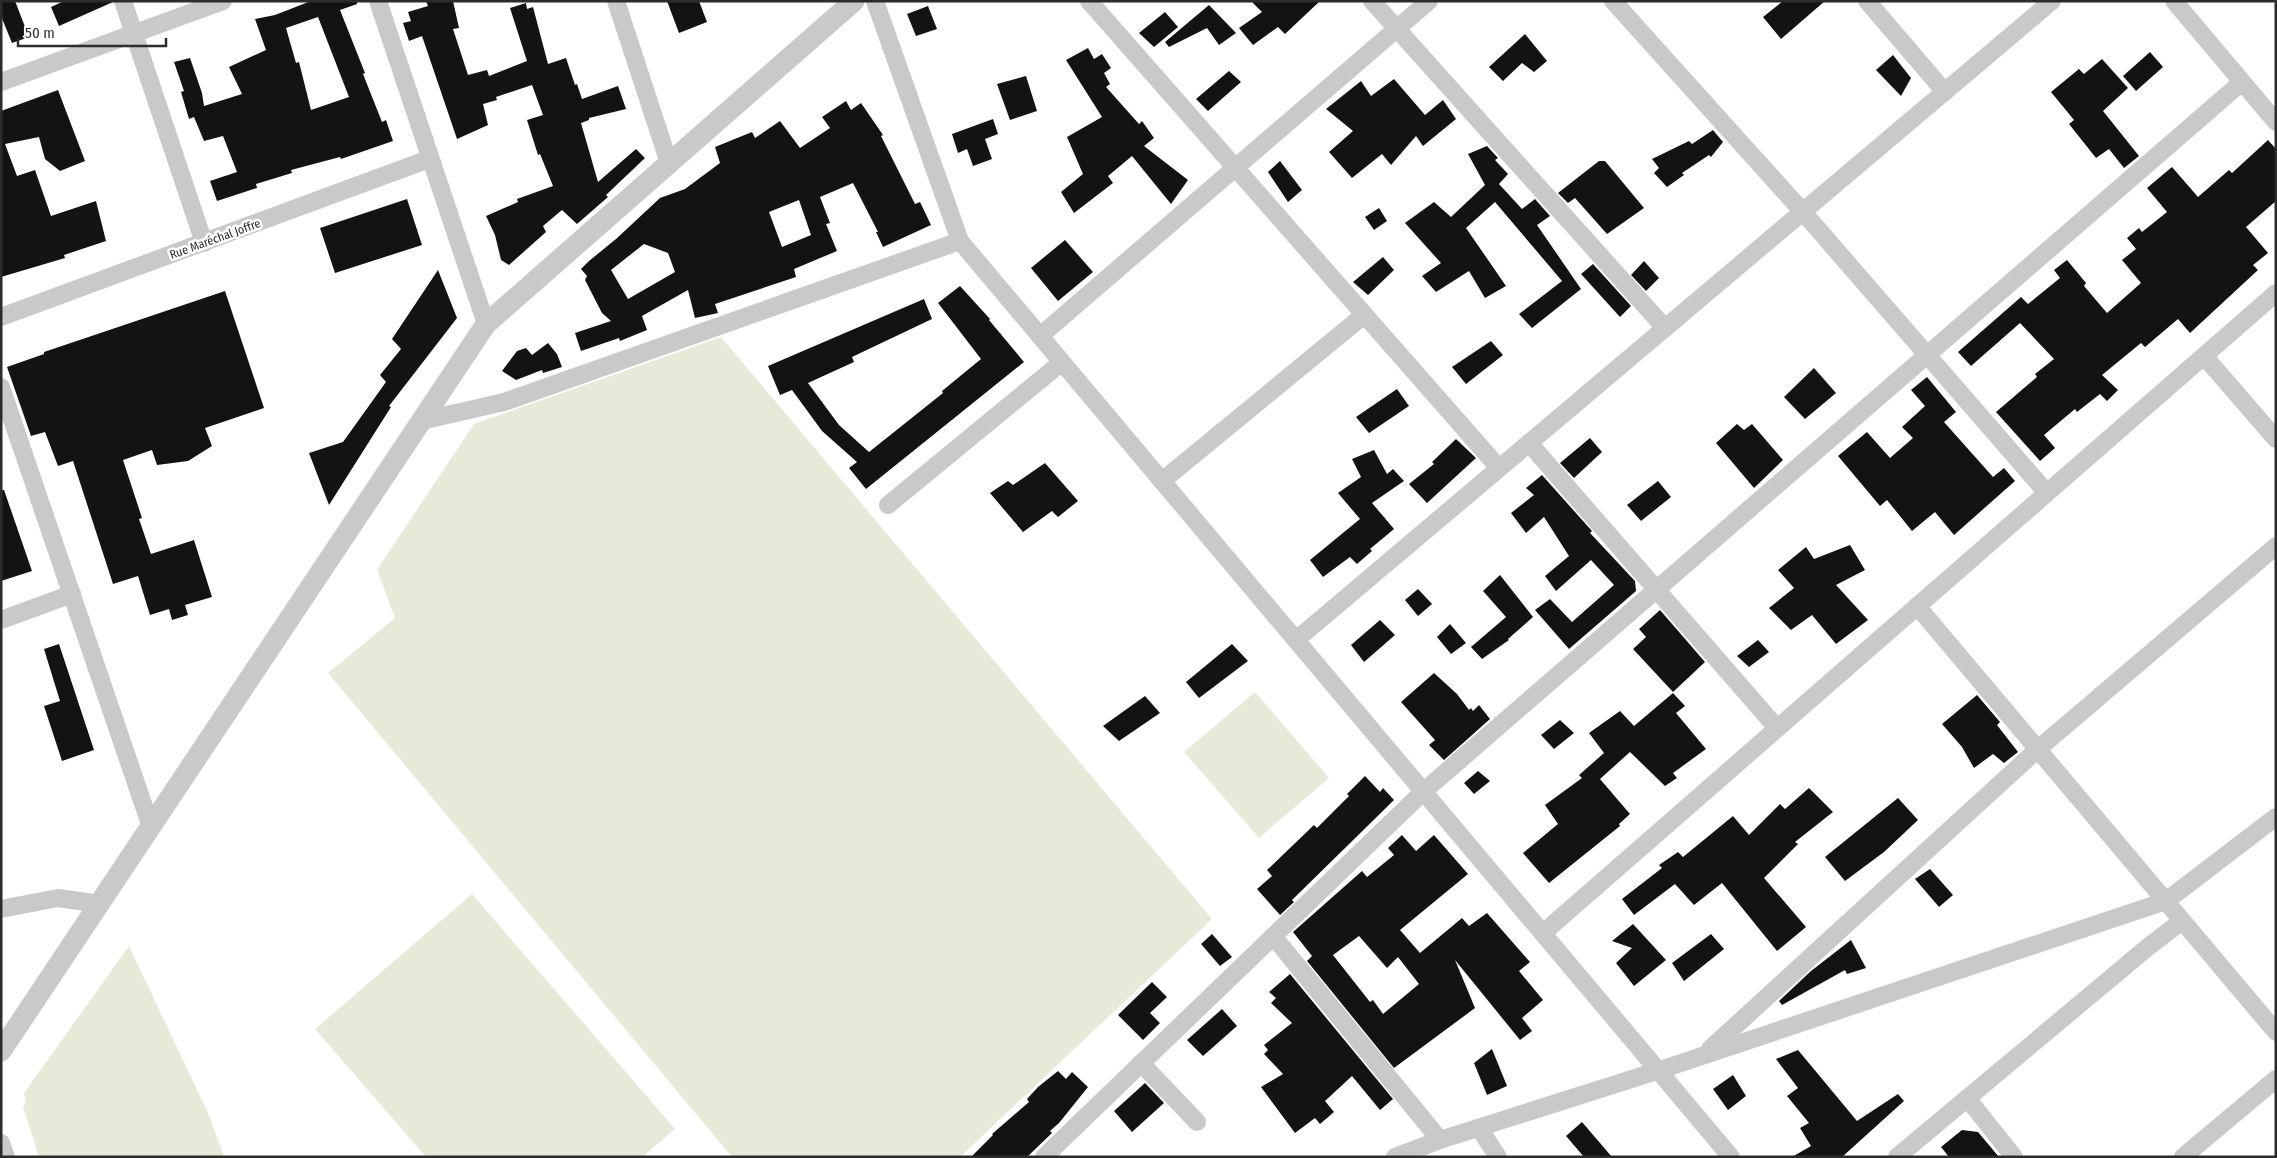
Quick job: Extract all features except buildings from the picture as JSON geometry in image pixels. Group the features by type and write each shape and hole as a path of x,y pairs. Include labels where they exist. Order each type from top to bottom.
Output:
{"street":[{"path":"123,1 204,243"},
{"path":"1,82 223,1"},
{"path":"378,1 429,159 486,324"},
{"path":"616,1 669,163"},
{"path":"1,1052 486,324 854,1"},
{"path":"875,1 960,241 1730,1157"},
{"path":"1089,1 1499,468"},
{"path":"1372,1 1665,328"},
{"path":"1040,336 1429,1"},
{"path":"1613,1 1803,212 2047,493"},
{"path":"1867,1 1945,92"},
{"path":"1296,640 2052,1"},
{"path":"2174,1 2276,122"},
{"path":"1044,1157 1424,791 2242,82"},
{"name":"Rue Maréchal Joffre","path":"1,317 429,159"},
{"path":"421,421 504,402 960,241"},
{"path":"1543,933 2276,293"},
{"path":"1162,481 1364,315"},
{"path":"2204,356 2276,439"},
{"path":"888,505 1062,362"},
{"path":"1,387 151,826"},
{"path":"1528,443 1777,728"},
{"path":"1705,1054 2038,749 2276,546"},
{"path":"1,620 72,594"},
{"path":"1917,606 2276,1032"},
{"path":"1395,1157 1440,1140 1656,1071 2166,902 2276,817"},
{"path":"1,909 58,898 100,904"},
{"path":"1897,1157 2148,947 2182,921"},
{"path":"1273,936 1440,1140"},
{"path":"1141,1063 1197,1122"},
{"path":"2183,1157 2276,1079"},
{"path":"1967,1098 2014,1157"},
{"path":"1479,1128 1498,1157"},
{"path":"1,1143 6,1157"}],"green space":[{"path":"721,337 1212,919 960,1157 732,1157 328,673 395,618 377,570 474,424"},
{"path":"1255,692 1329,778 1259,838 1184,752"},
{"path":"472,894 675,1129 642,1157 426,1157 315,1029"},
{"path":"129,946 209,1115 224,1157 39,1157 23,1107 26,1101 24,1093"}]}
